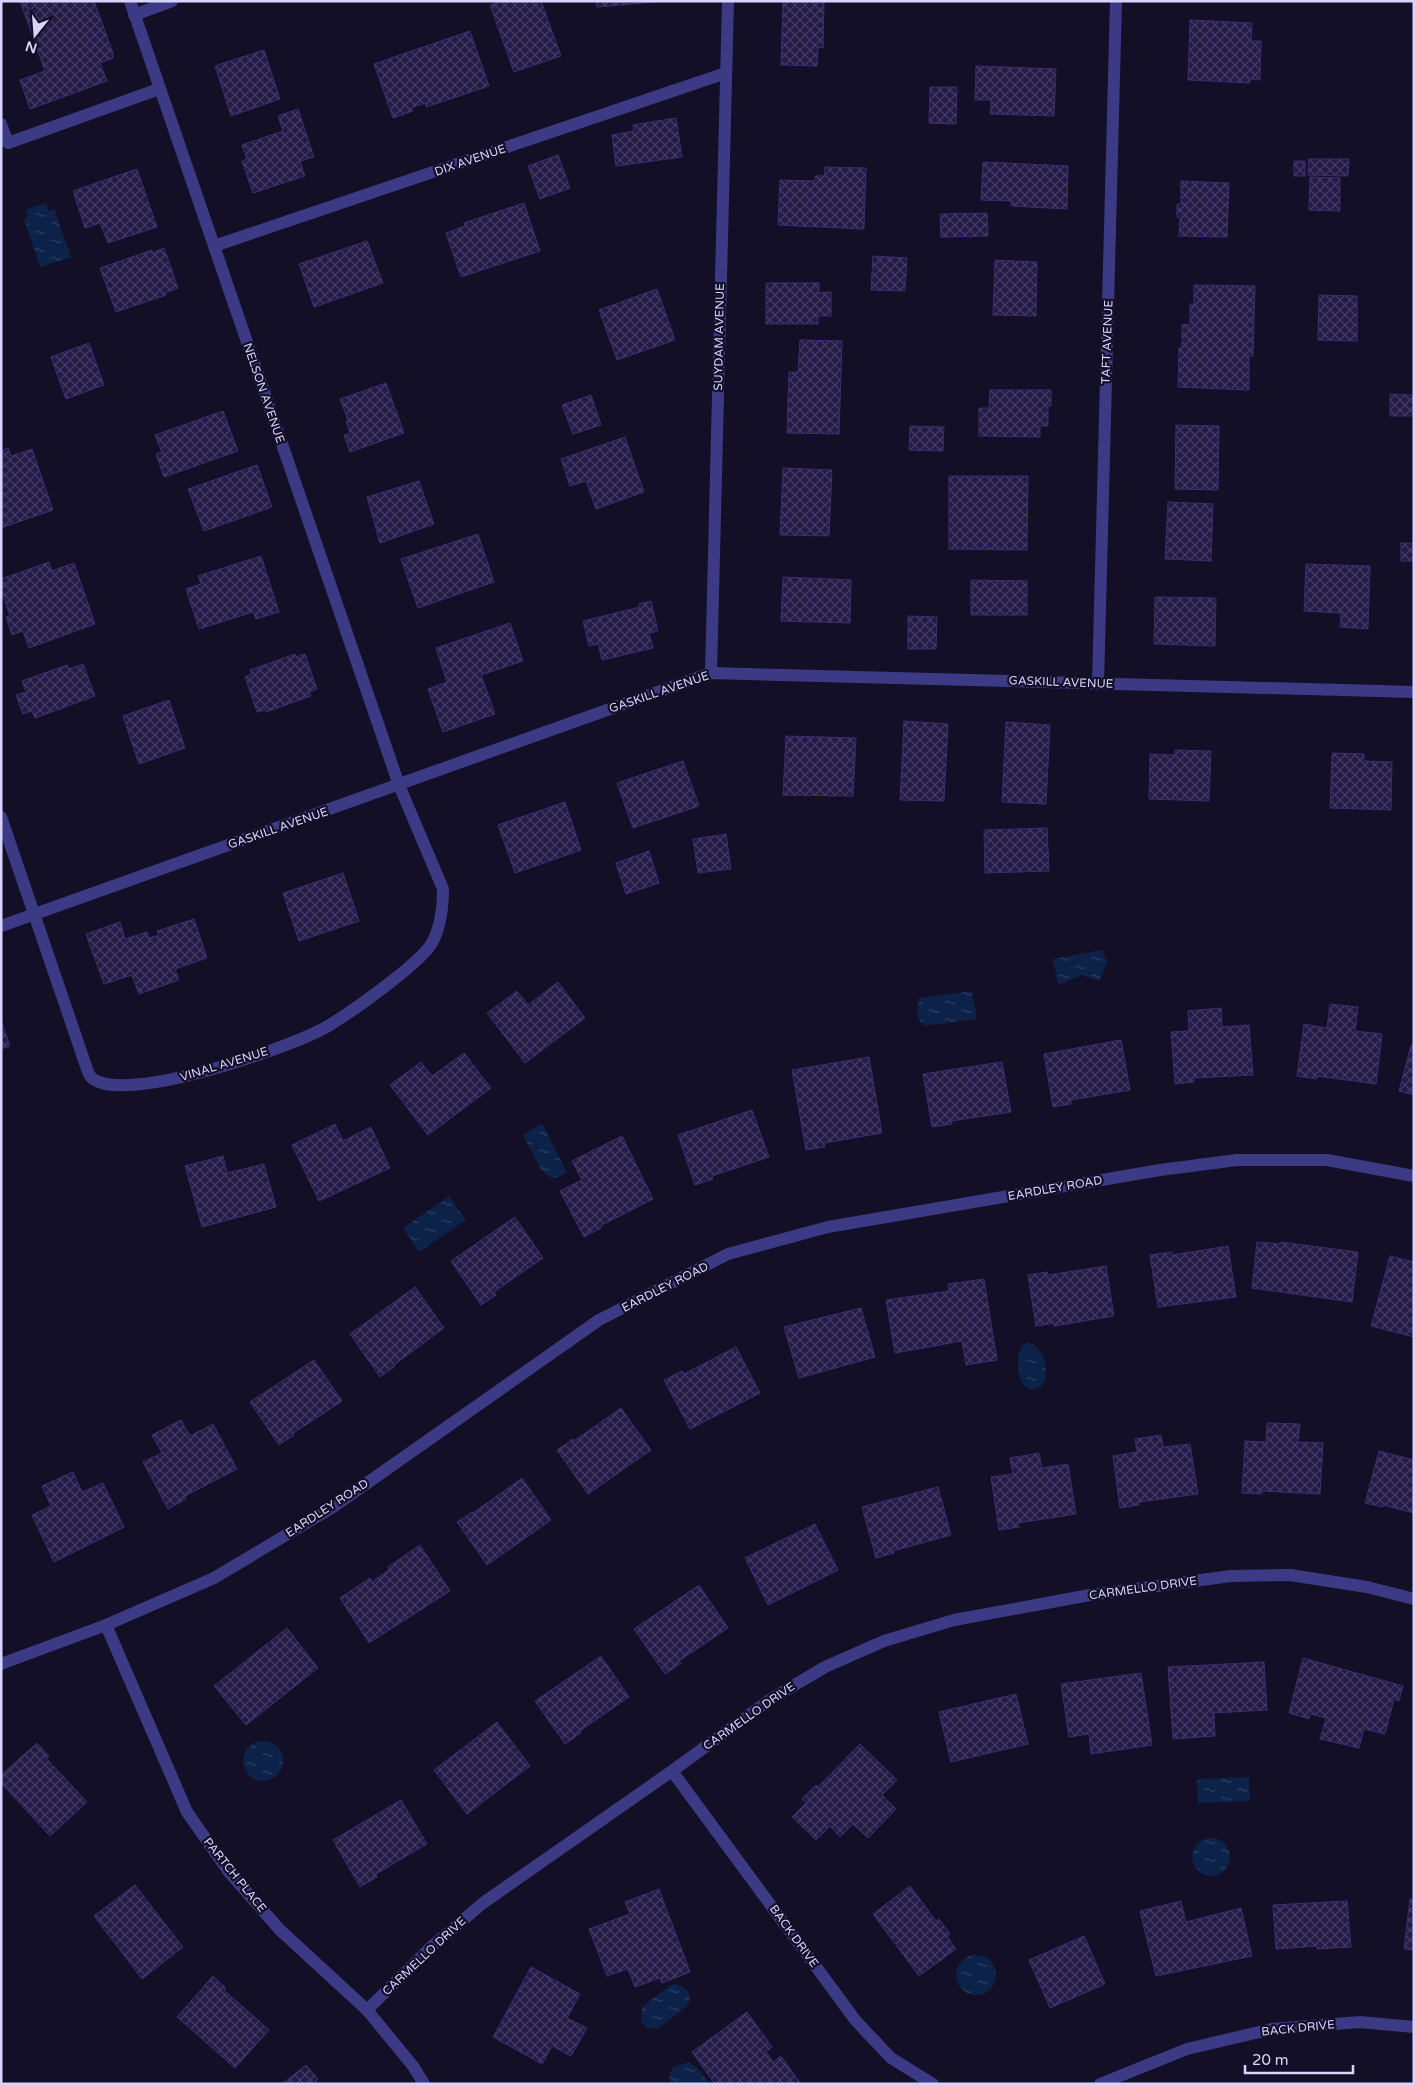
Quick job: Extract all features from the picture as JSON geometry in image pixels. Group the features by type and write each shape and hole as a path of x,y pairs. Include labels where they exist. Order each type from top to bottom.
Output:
{"street":[{"name":"NELSON AVENUE","path":"130,1 399,785"},
{"path":"134,15 172,1"},
{"name":"SUYDAM AVENUE","path":"711,673 728,1"},
{"name":"TAFT AVENUE","path":"1098,683 1116,1"},
{"name":"DIX AVENUE","path":"214,246 726,73"},
{"path":"1,124 8,142 159,89"},
{"name":"GASKILL AVENUE","path":"1,926 711,673 1414,692"},
{"name":"VINAL AVENUE","path":"1,817 87,1070 93,1079 110,1084 157,1083 219,1068 266,1052 327,1027 367,1000 415,962 433,942 443,906 443,889 399,785"},
{"name":"EARDLEY ROAD","path":"1,1664 106,1625 214,1578 333,1507 599,1320 728,1254 828,1227 1160,1170 1237,1160 1327,1160 1414,1176"},
{"name":"CARMELLO DRIVE","path":"367,2010 431,1946 482,1903 672,1771 771,1698 825,1666 884,1640 954,1620 1090,1595 1231,1576 1290,1575 1367,1587 1414,1599"},
{"name":"PARTCH PLACE","path":"106,1625 186,1812 229,1872 280,1930 367,2010 413,2066 424,2084"},
{"name":"BACK DRIVE","path":"672,1771 856,2021 891,2058 933,2084"},
{"name":"BACK DRIVE","path":"1100,2084 1187,2049 1272,2029 1360,2022 1414,2027"}],"water":[{"path":"46,203 48,211 54,209 71,257 40,267 24,219 28,217 25,210"},
{"path":"1103,950 1107,962 1099,981 1082,975 1058,985 1053,959"},
{"path":"972,991 977,1019 924,1026 919,1020 917,1009 920,998"},
{"path":"542,1123 567,1173 552,1179 541,1170 523,1135"},
{"path":"449,1196 466,1220 419,1252 403,1228"},
{"path":"1029,1343 1039,1350 1045,1361 1046,1368 1042,1386 1033,1390 1027,1388 1023,1383 1018,1370 1020,1350 1023,1345"},
{"path":"267,1741 274,1744 280,1750 283,1761 282,1769 274,1778 267,1781 259,1781 252,1778 244,1769 243,1757 246,1750 255,1742"},
{"path":"1249,1777 1250,1801 1198,1803 1197,1779"},
{"path":"1211,1838 1218,1839 1224,1844 1229,1850 1229,1864 1224,1870 1218,1875 1211,1876 1204,1875 1198,1870 1193,1864 1192,1857 1193,1850 1198,1844 1204,1839"},
{"path":"976,1955 990,1961 996,1975 990,1989 976,1995 962,1989 956,1975 962,1961"},
{"path":"675,1984 682,1987 689,1994 688,2005 658,2029 647,2028 641,2021 642,2007 669,1986"},
{"path":"689,2062 700,2071 709,2084 670,2084 669,2076 673,2067"}],"building":[{"path":"20,1 94,1 113,53 113,58 100,63 107,81 30,109 20,80 45,71"},
{"path":"501,1 541,1 561,56 514,72 490,5"},
{"path":"596,1 655,1 655,2 597,7"},
{"path":"783,1 824,1 823,48 818,47 817,66 781,65"},
{"path":"1190,20 1252,23 1251,41 1261,41 1260,80 1250,79 1250,83 1188,80"},
{"path":"470,31 489,86 426,107 425,103 411,108 413,111 393,118 374,64"},
{"path":"264,50 280,99 231,116 215,66"},
{"path":"976,66 1056,69 1054,116 990,114 991,100 975,100"},
{"path":"930,87 957,87 956,124 929,123"},
{"path":"298,109 314,157 300,161 305,176 253,193 242,161 247,159 242,145 283,131 278,116"},
{"path":"676,118 682,157 616,166 612,135 634,131 633,125"},
{"path":"558,155 570,188 540,199 528,166"},
{"path":"1309,159 1349,159 1348,176 1308,175"},
{"path":"1294,161 1305,161 1305,176 1294,176"},
{"path":"983,162 1068,166 1067,209 1011,206 1011,201 981,200"},
{"path":"825,167 866,168 864,229 778,225 780,180 815,181 815,176 824,176"},
{"path":"137,169 157,227 108,243 100,223 85,228 73,191"},
{"path":"1310,177 1340,178 1340,211 1309,210"},
{"path":"1181,181 1229,183 1227,237 1179,236 1180,218 1177,217 1177,204 1181,204"},
{"path":"524,203 540,251 461,277 446,233 465,226 464,223"},
{"path":"987,213 988,236 941,237 940,214"},
{"path":"367,241 383,283 314,307 299,264"},
{"path":"164,248 178,288 165,293 166,295 116,312 100,268 152,250 152,253"},
{"path":"873,256 907,258 905,291 871,290"},
{"path":"995,260 1037,262 1036,316 993,315"},
{"path":"766,283 819,283 819,293 831,292 831,316 818,316 818,324 766,324"},
{"path":"1194,285 1255,286 1253,356 1249,356 1249,390 1178,387 1179,348 1182,348 1182,325 1190,324 1190,304 1194,304"},
{"path":"657,289 675,340 617,360 599,310"},
{"path":"1319,295 1357,296 1357,341 1318,340"},
{"path":"800,340 842,341 839,434 787,433 789,372 798,372"},
{"path":"89,343 104,385 66,399 51,357"},
{"path":"386,383 404,433 350,452 344,435 350,433 346,421 348,420 340,399"},
{"path":"990,390 1051,390 1051,406 1048,406 1048,426 1040,426 1040,437 979,436 979,408 989,408"},
{"path":"1390,394 1414,395 1414,416 1390,416"},
{"path":"591,395 601,425 573,434 562,405"},
{"path":"223,411 238,451 164,477 156,454 162,452 155,435"},
{"path":"1176,425 1219,426 1218,490 1175,489"},
{"path":"910,426 944,427 943,451 909,450"},
{"path":"625,437 644,492 596,509 586,481 570,486 561,459"},
{"path":"8,448 11,456 32,449 53,510 1,528 1,451"},
{"path":"257,465 272,507 204,531 188,489"},
{"path":"783,468 832,470 829,536 780,535"},
{"path":"949,476 1028,476 1027,550 949,549"},
{"path":"419,481 434,524 380,543 367,497"},
{"path":"1168,502 1213,504 1211,561 1165,559"},
{"path":"478,534 494,582 418,608 401,559"},
{"path":"1401,543 1414,543 1414,561 1401,561"},
{"path":"261,556 279,612 256,619 253,612 199,629 186,589 201,584 198,576"},
{"path":"49,562 52,571 74,563 95,624 29,648 23,631 12,635 6,617 10,616 1,590 1,579"},
{"path":"1306,564 1370,566 1368,629 1340,627 1341,613 1304,611"},
{"path":"783,577 851,580 850,623 781,621"},
{"path":"971,580 1027,581 1027,615 971,615"},
{"path":"1155,597 1216,598 1215,646 1154,644"},
{"path":"651,601 658,631 649,633 653,648 602,660 598,644 589,646 583,621 640,607 639,604"},
{"path":"908,616 937,617 936,649 908,649"},
{"path":"510,623 523,661 481,675 495,714 443,732 428,689 447,682 436,648"},
{"path":"295,654 296,657 305,654 317,689 309,692 311,696 266,712 265,710 257,712 245,677 252,674 250,670"},
{"path":"83,664 95,696 35,718 32,711 23,714 16,695 26,692 22,681 67,665 69,669"},
{"path":"169,700 185,748 139,764 123,716"},
{"path":"904,721 948,724 944,801 900,800"},
{"path":"1006,722 1050,725 1046,804 1002,802"},
{"path":"786,736 856,738 853,796 783,795"},
{"path":"1175,750 1211,751 1209,801 1149,799 1150,754 1175,755"},
{"path":"1332,753 1364,754 1364,761 1392,762 1391,810 1330,808"},
{"path":"683,761 699,806 633,828 617,783"},
{"path":"565,802 581,850 515,873 498,825"},
{"path":"1047,828 1049,871 985,873 984,830"},
{"path":"726,834 731,869 698,873 693,839"},
{"path":"649,851 659,883 626,894 616,863"},
{"path":"343,873 359,921 299,941 283,893"},
{"path":"194,919 207,958 175,969 179,980 139,994 132,975 104,984 86,934 120,922 125,939 147,932 149,938 159,935 157,931"},
{"path":"558,982 585,1018 525,1063 487,1013 517,991 528,1005"},
{"path":"1330,1004 1358,1007 1355,1031 1382,1034 1376,1084 1317,1076 1317,1079 1297,1076 1304,1024 1327,1028"},
{"path":"1221,1008 1222,1027 1249,1025 1253,1075 1194,1078 1194,1082 1175,1084 1171,1032 1189,1031 1188,1011"},
{"path":"1,1020 10,1046 1,1049"},
{"path":"1121,1040 1130,1090 1071,1100 1071,1104 1053,1107 1044,1054"},
{"path":"1411,1045 1414,1046 1414,1095 1399,1091"},
{"path":"464,1053 491,1088 428,1135 390,1085 421,1062 432,1076"},
{"path":"869,1057 882,1133 824,1143 825,1147 806,1150 792,1070"},
{"path":"1002,1062 1011,1112 951,1121 952,1124 932,1127 923,1074"},
{"path":"752,1110 769,1157 712,1176 713,1179 695,1185 678,1135"},
{"path":"335,1124 343,1141 371,1127 390,1168 319,1201 292,1145"},
{"path":"622,1136 653,1199 600,1226 601,1228 584,1237 560,1191 582,1180 572,1161"},
{"path":"223,1156 227,1173 264,1164 276,1207 202,1227 185,1166"},
{"path":"515,1217 543,1258 494,1292 496,1295 481,1305 451,1261"},
{"path":"1257,1242 1280,1244 1280,1242 1358,1252 1352,1302 1252,1288"},
{"path":"1228,1246 1236,1297 1158,1307 1150,1255 1172,1252 1172,1255"},
{"path":"1390,1256 1414,1262 1414,1337 1371,1326"},
{"path":"1106,1266 1114,1316 1054,1326 1054,1323 1036,1326 1028,1275 1047,1272 1048,1275"},
{"path":"984,1279 997,1360 966,1365 962,1341 895,1353 886,1300 949,1291 948,1284"},
{"path":"415,1287 444,1328 380,1377 350,1334"},
{"path":"861,1308 875,1357 799,1378 784,1327"},
{"path":"736,1347 760,1393 690,1429 664,1380 682,1371 684,1374"},
{"path":"314,1360 342,1401 292,1434 294,1435 279,1445 250,1402"},
{"path":"621,1408 651,1450 588,1494 557,1450 573,1439 574,1441"},
{"path":"181,1420 190,1436 213,1424 237,1469 185,1496 186,1499 168,1509 143,1462 162,1453 152,1435"},
{"path":"1267,1423 1300,1424 1298,1442 1323,1443 1320,1494 1262,1491 1262,1494 1242,1493 1245,1441 1266,1442"},
{"path":"1161,1435 1163,1447 1190,1444 1198,1494 1139,1502 1139,1505 1120,1508 1113,1456 1137,1452 1135,1439"},
{"path":"1379,1451 1414,1460 1414,1513 1383,1505 1383,1507 1365,1503"},
{"path":"1039,1453 1042,1468 1068,1464 1076,1514 1018,1523 1019,1527 999,1530 991,1477 1013,1474 1010,1458"},
{"path":"73,1472 82,1492 103,1483 124,1527 54,1562 32,1515 51,1506 42,1486"},
{"path":"522,1478 551,1520 487,1565 457,1522 473,1513"},
{"path":"938,1487 951,1535 893,1551 894,1553 876,1558 862,1507"},
{"path":"815,1524 838,1570 768,1605 745,1558"},
{"path":"420,1545 450,1591 369,1643 340,1598 370,1578 372,1582 389,1570 388,1567"},
{"path":"699,1585 728,1628 679,1661 681,1663 665,1674 634,1629"},
{"path":"287,1628 318,1668 246,1725 214,1686"},
{"path":"601,1656 629,1697 580,1731 581,1733 565,1744 535,1701"},
{"path":"1303,1658 1403,1686 1399,1701 1394,1699 1385,1734 1364,1729 1359,1748 1320,1739 1326,1718 1310,1714 1309,1719 1289,1713"},
{"path":"1264,1662 1267,1710 1214,1713 1215,1736 1173,1739 1168,1667"},
{"path":"1141,1673 1152,1745 1091,1754 1089,1734 1069,1737 1061,1684"},
{"path":"1016,1694 1028,1744 951,1762 939,1712"},
{"path":"497,1722 530,1766 467,1814 434,1770"},
{"path":"37,1743 49,1756 46,1758 87,1802 50,1836 1,1783 1,1775"},
{"path":"860,1744 897,1780 882,1795 896,1809 868,1838 853,1824 840,1837 830,1826 816,1840 792,1817 806,1803 802,1799 816,1785 818,1787"},
{"path":"401,1800 427,1844 376,1874 377,1877 360,1887 333,1840"},
{"path":"135,1885 183,1947 142,1979 94,1916"},
{"path":"910,1886 936,1921 939,1919 950,1934 947,1936 956,1949 919,1976 873,1914"},
{"path":"659,1889 690,1972 662,1983 660,1978 635,1987 628,1969 607,1976 589,1929 630,1914 625,1902"},
{"path":"1410,1899 1414,1900 1414,1950 1404,1949"},
{"path":"1181,1901 1186,1922 1241,1908 1252,1956 1156,1976 1140,1911"},
{"path":"1347,1901 1351,1947 1317,1949 1317,1946 1276,1949 1273,1905"},
{"path":"1084,1936 1105,1984 1050,2008 1029,1960"},
{"path":"531,1967 580,1994 567,2018 587,2028 571,2056 552,2046 542,2064 493,2037"},
{"path":"213,1976 226,1988 224,1990 269,2030 235,2068 177,2017"},
{"path":"747,2012 772,2047 766,2052 773,2062 781,2056 801,2084 715,2084 692,2052"},
{"path":"306,2065 318,2079 315,2081 318,2084 282,2084"}]}
